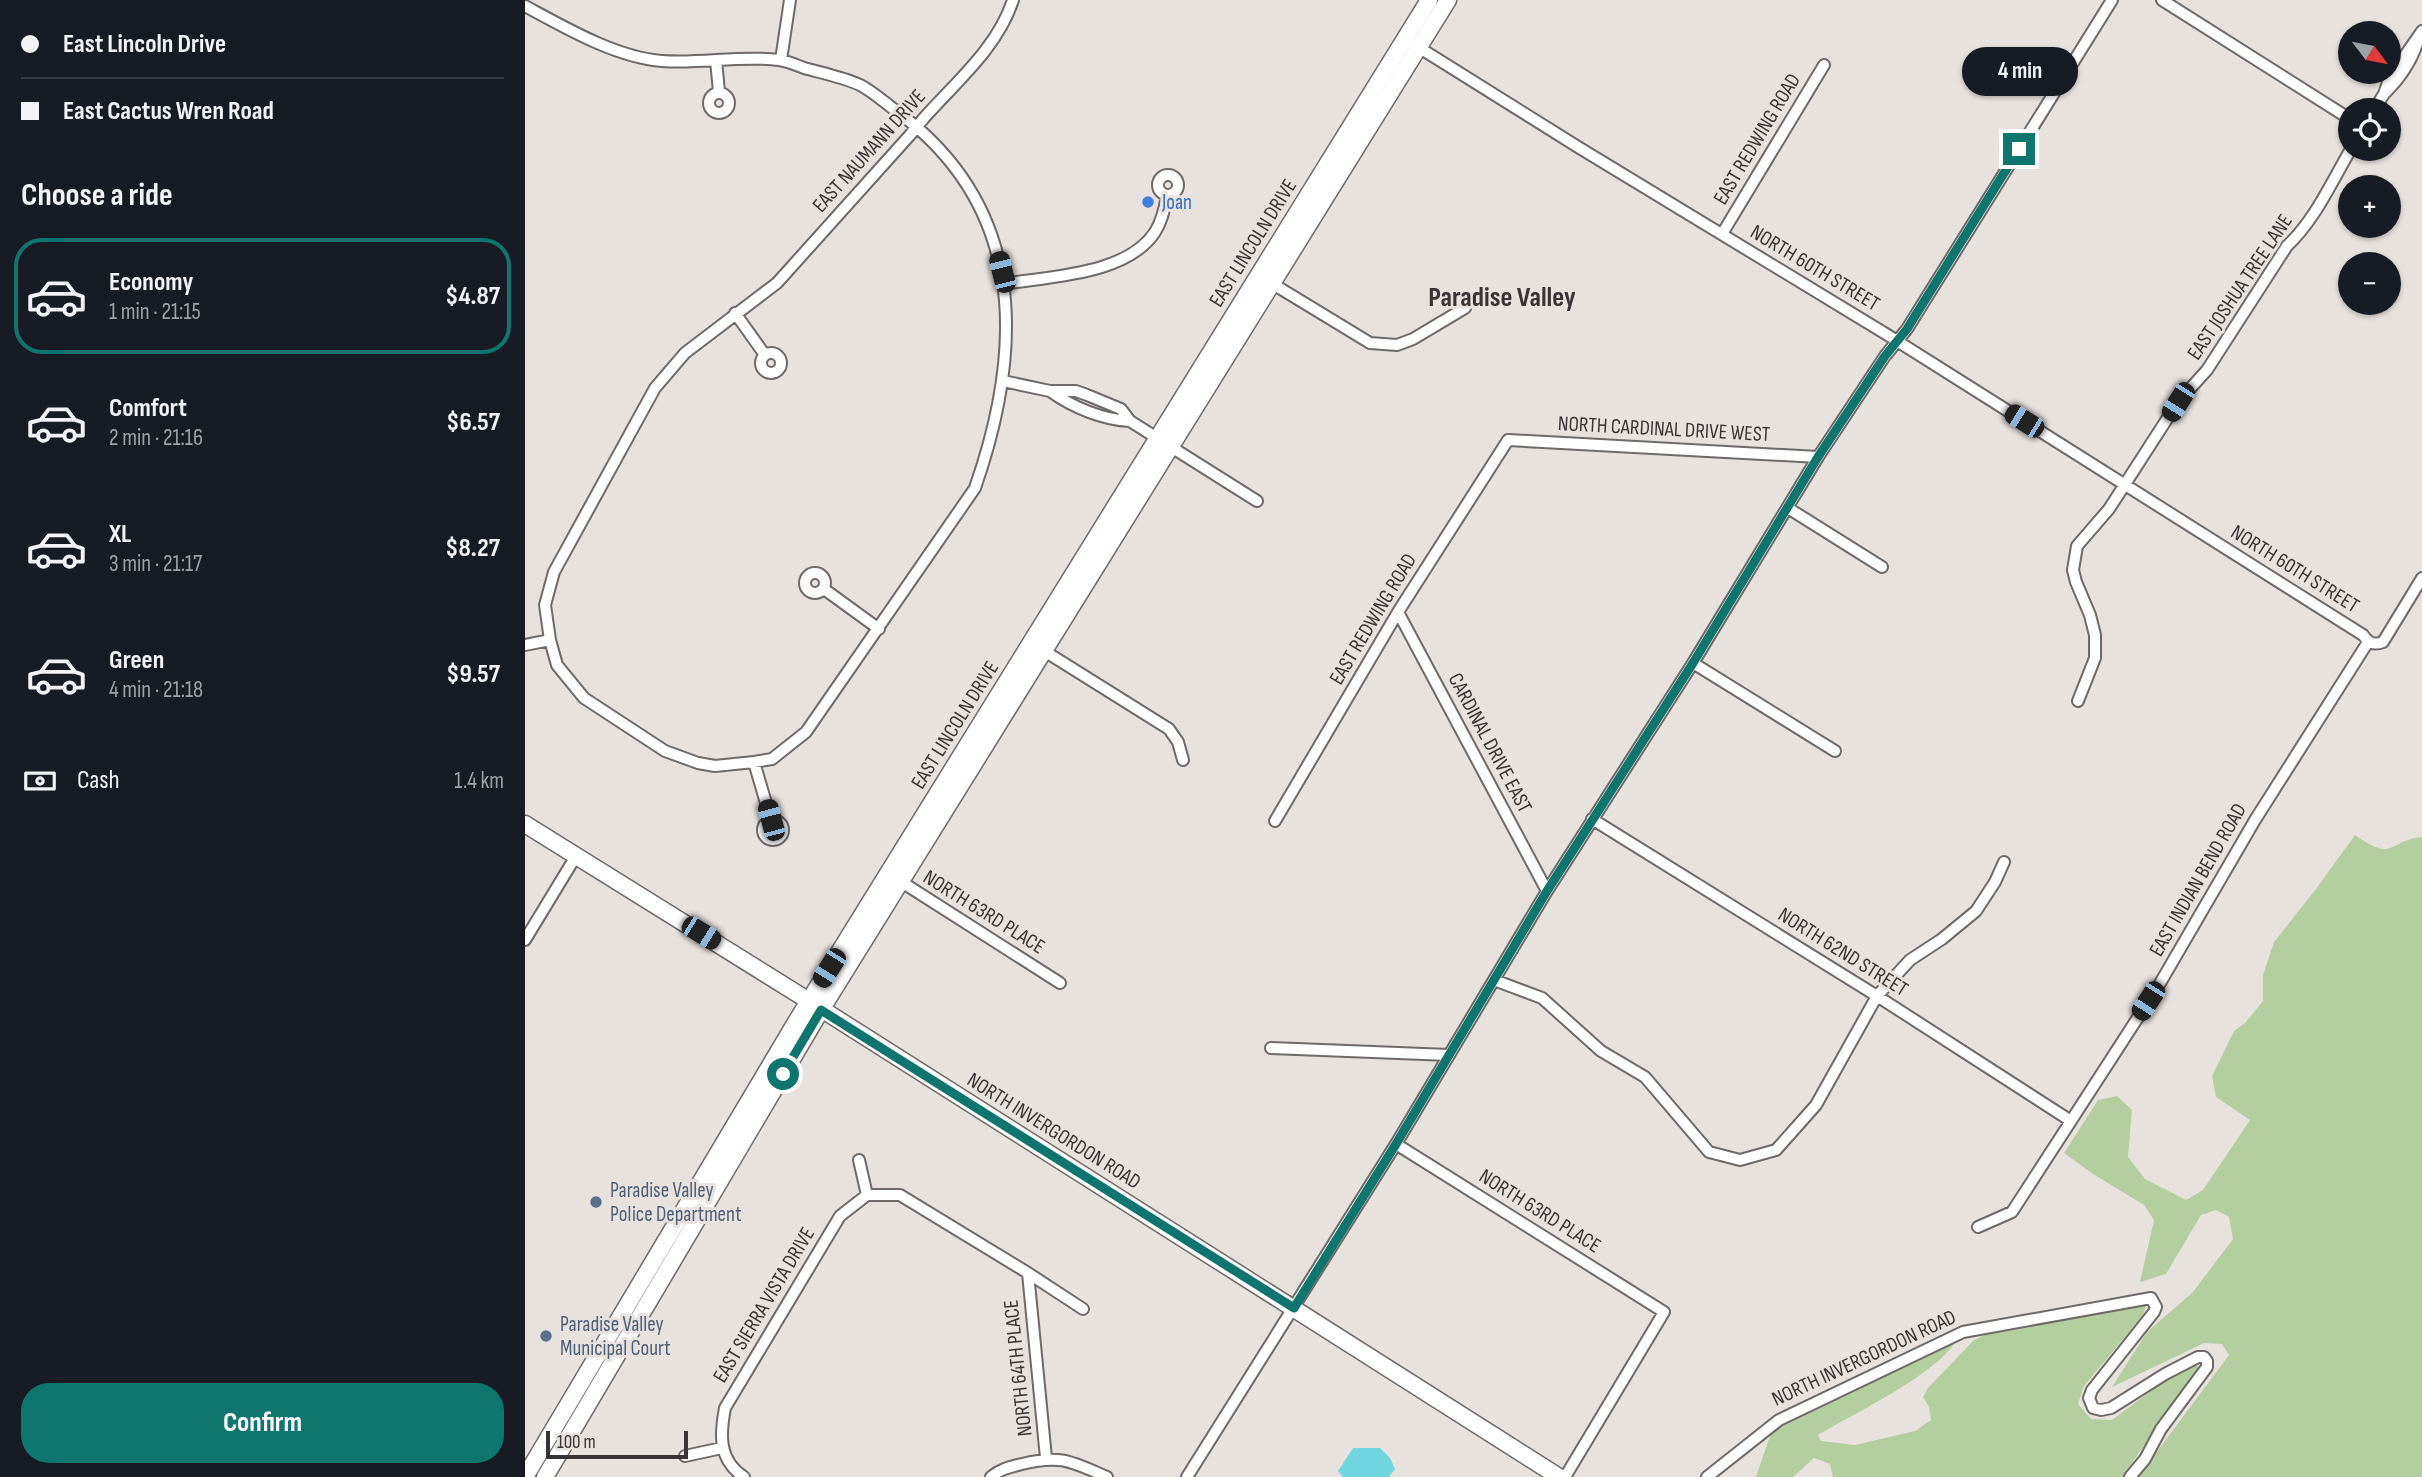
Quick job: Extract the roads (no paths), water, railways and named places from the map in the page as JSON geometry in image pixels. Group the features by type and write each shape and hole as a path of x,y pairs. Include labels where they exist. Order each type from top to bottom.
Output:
{"main road":[{"name":"EAST LINCOLN DRIVE","path":"1412,43 1429,0"},
{"name":"EAST LINCOLN DRIVE","path":"1165,442 1258,274 1346,148 1412,43 1448,0"},
{"name":"EAST LINCOLN DRIVE","path":"531,1475 575,1393 629,1317 815,1006 1037,647 1165,442 1272,284 1346,148"},
{"name":"NORTH INVERGORDON ROAD","path":"525,824 1559,1477"},
{"name":"EAST LINCOLN DRIVE","path":"545,1477 589,1402 629,1317"},
{"path":"575,1393 589,1402"}],"street":[{"path":"781,60 790,0"},
{"name":"EAST NAUMANN DRIVE","path":"525,6 582,37 661,61 781,60 860,85 917,127 943,154 977,202 989,228 1004,284 1008,319 1003,381 987,452 975,488 806,732 772,759 715,766 665,751 584,698 557,664 550,640 545,605 554,572 655,388 685,353 777,283 917,127 985,51 1013,0"},
{"path":"1187,1477 1396,1144 1547,891 1693,663 1818,457 1885,356 1907,329 2112,0"},
{"path":"2162,0 2338,111"},
{"path":"2381,98 2397,81 2414,52 2421,33"},
{"name":"NORTH 60TH STREET","path":"1412,43 1578,148 1897,341 2374,643"},
{"path":"716,60 719,92"},
{"name":"EAST REDWING ROAD","path":"1722,234 1824,65"},
{"name":"EAST JOSHUA TREE LANE","path":"2078,701 2091,674 2095,658 2095,635 2090,615 2075,582 2073,570 2077,546 2109,509 2178,402 2207,370 2287,246 2298,236 2344,161"},
{"path":"1004,284 1107,266 1124,259 1155,232 1167,195"},
{"path":"1258,274 1370,343 1397,345 1413,339 1465,308"},
{"path":"735,313 765,355"},
{"path":"1003,381 1050,391 1076,391 1121,409 1130,421 1257,500"},
{"name":"EAST REDWING ROAD","path":"1275,821 1398,612 1508,440"},
{"name":"NORTH CARDINAL DRIVE WEST","path":"1508,440 1818,457"},
{"path":"1788,508 1882,567"},
{"name":"EAST INDIAN BEND ROAD","path":"1978,1227 2012,1212 2158,985 2255,820 2374,643 2383,642 2422,578"},
{"path":"824,589 879,629"},
{"name":"CARDINAL DRIVE EAST","path":"1398,612 1547,891"},
{"path":"525,645 550,640"},
{"path":"1037,647 1169,729 1178,742 1183,760"},
{"path":"1693,663 1835,751"},
{"path":"754,762 771,820"},
{"name":"NORTH 62ND STREET","path":"1592,819 1877,996 2071,1121"},
{"path":"525,940 576,856"},
{"path":"1494,980 1542,998 1601,1051 1645,1077 1709,1152 1740,1160 1776,1150 1816,1105 1877,996 1909,960 1942,939 1976,911 1996,881 2004,862"},
{"name":"NORTH 63RD PLACE","path":"894,878 1060,983"},
{"path":"1271,1048 1449,1055"},
{"name":"NORTH 63RD PLACE","path":"1396,1144 1664,1312 1565,1477"},
{"path":"859,1160 867,1195"},
{"name":"NORTH 64TH PLACE","path":"867,1195 900,1195 1083,1309"},
{"name":"EAST SIERRA VISTA DRIVE","path":"722,1448 720,1432 725,1408 840,1216 867,1195"},
{"name":"NORTH 64TH PLACE","path":"1028,1273 1046,1458"},
{"name":"NORTH INVERGORDON ROAD","path":"1707,1477 1779,1420 1963,1332 2151,1298 2156,1307 2154,1312 2092,1390 2089,1398 2093,1408 2111,1408 2198,1357 2204,1357 2207,1367 2161,1429 2145,1459 2130,1477"},
{"path":"685,1456 722,1448 736,1472 744,1477"},
{"path":"991,1477 999,1470 1046,1458 1072,1462 1107,1477"}],"water":[{"path":"1353,1448 1380,1448 1390,1458 1395,1469 1389,1477 1343,1477 1338,1471"}],"place":[{"name":"Joan","path":"1148,202"},
{"name":"Paradise Valley Police Department","path":"596,1202"},
{"name":"Paradise Valley Municipal Court","path":"546,1336"}],"district":[{"name":"Paradise Valley","path":"1502,297"}]}
